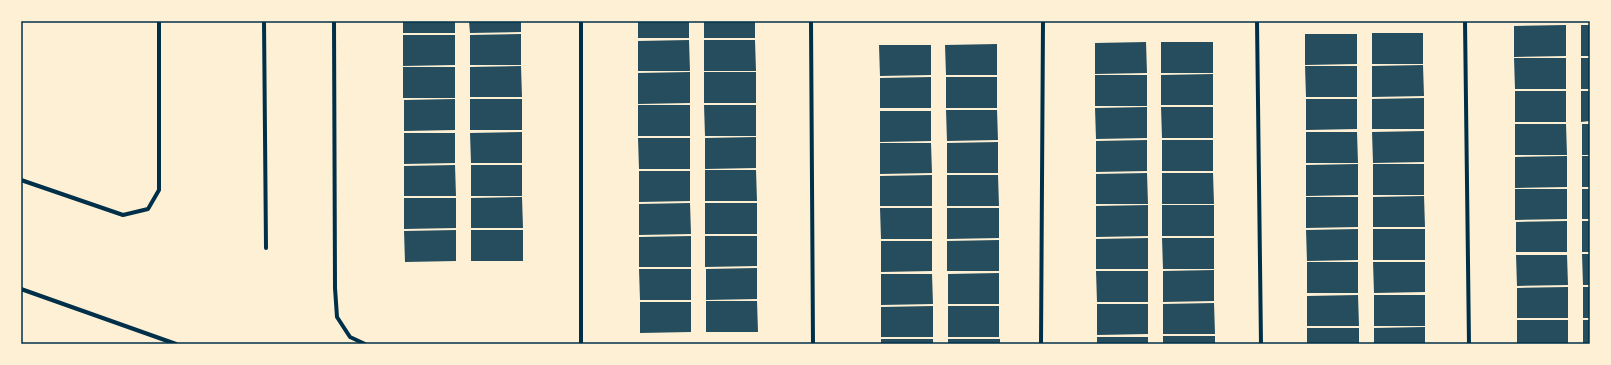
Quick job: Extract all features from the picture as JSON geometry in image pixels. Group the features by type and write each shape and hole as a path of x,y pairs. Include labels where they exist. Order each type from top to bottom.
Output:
{"street":[{"path":"21,180 123,215 148,209 159,190 159,21"},
{"path":"264,21 266,248"},
{"path":"334,21 334,280 337,317 350,337 365,344"},
{"path":"581,21 581,344"},
{"path":"811,21 814,344"},
{"path":"1042,344 1043,21"},
{"path":"1257,21 1261,344"},
{"path":"1465,21 1469,344"},
{"path":"21,289 176,344"}],"building":[{"path":"403,21 455,21 455,33 403,33"},
{"path":"469,21 521,21 521,32 470,33"},
{"path":"638,21 689,21 689,38 638,38"},
{"path":"704,21 755,21 755,38 704,38"},
{"path":"1566,25 1566,56 1514,57 1514,26"},
{"path":"1581,25 1590,25 1590,56 1581,56"},
{"path":"1372,33 1423,33 1423,64 1372,64"},
{"path":"521,34 521,65 470,65 470,35"},
{"path":"1305,34 1357,34 1357,64 1305,65"},
{"path":"403,35 455,35 455,65 403,66"},
{"path":"689,40 690,71 638,71 638,41"},
{"path":"704,40 755,40 756,71 704,71"},
{"path":"1146,42 1147,73 1095,74 1095,43"},
{"path":"1161,42 1213,42 1213,73 1161,73"},
{"path":"997,44 997,75 946,75 945,45"},
{"path":"879,45 931,45 931,75 880,76"},
{"path":"1514,58 1566,58 1566,89 1515,89"},
{"path":"1581,58 1590,58 1590,89 1581,89"},
{"path":"1423,65 1424,96 1372,97 1372,66"},
{"path":"521,66 522,97 470,97 470,67"},
{"path":"1305,66 1357,66 1357,97 1306,97"},
{"path":"403,67 455,67 455,98 403,98"},
{"path":"690,72 690,103 638,104 638,73"},
{"path":"704,72 756,72 756,103 704,103"},
{"path":"1213,74 1213,105 1161,105 1161,75"},
{"path":"1095,75 1147,75 1147,106 1095,106"},
{"path":"931,77 931,108 880,108 880,78"},
{"path":"946,77 997,77 997,108 946,108"},
{"path":"1515,91 1566,91 1566,122 1515,122"},
{"path":"1581,91 1590,91 1590,121 1581,122"},
{"path":"1424,98 1424,129 1372,129 1372,99"},
{"path":"455,99 455,130 404,131 404,100"},
{"path":"470,99 522,99 522,130 470,130"},
{"path":"1306,99 1357,99 1357,129 1306,130"},
{"path":"638,105 690,105 690,136 638,136"},
{"path":"704,105 756,105 756,136 705,136"},
{"path":"1147,107 1147,138 1096,139 1095,108"},
{"path":"1161,107 1213,107 1213,138 1162,138"},
{"path":"946,110 997,110 998,140 947,141"},
{"path":"880,111 931,111 931,141 880,142"},
{"path":"1515,124 1566,124 1567,155 1515,155"},
{"path":"1582,124 1590,124 1590,155 1582,155"},
{"path":"1424,131 1424,162 1373,163 1372,132"},
{"path":"522,132 522,163 471,163 470,133"},
{"path":"1306,132 1357,132 1358,163 1306,163"},
{"path":"404,133 455,133 455,163 404,164"},
{"path":"756,137 756,168 705,169 705,138"},
{"path":"638,138 690,138 690,169 639,169"},
{"path":"1147,140 1147,171 1096,172 1096,141"},
{"path":"1162,140 1213,140 1213,171 1162,171"},
{"path":"998,142 998,173 947,173 947,143"},
{"path":"880,143 931,143 932,173 880,174"},
{"path":"1567,156 1567,187 1515,188 1515,157"},
{"path":"1582,156 1590,156 1590,187 1582,187"},
{"path":"1358,164 1358,195 1306,196 1306,165"},
{"path":"1373,164 1424,164 1424,195 1373,195"},
{"path":"455,165 456,196 404,196 404,166"},
{"path":"471,165 522,165 522,196 471,196"},
{"path":"705,170 756,170 757,201 705,201"},
{"path":"639,171 690,171 690,201 639,202"},
{"path":"1147,173 1148,204 1096,204 1096,174"},
{"path":"1162,173 1213,173 1214,204 1162,204"},
{"path":"932,175 932,206 880,206 880,176"},
{"path":"947,175 998,175 999,206 947,206"},
{"path":"1515,189 1567,189 1567,219 1515,220"},
{"path":"1582,189 1590,189 1590,219 1582,219"},
{"path":"1424,196 1425,227 1373,227 1373,197"},
{"path":"522,197 523,228 471,228 471,198"},
{"path":"1306,197 1358,197 1358,227 1306,228"},
{"path":"404,198 456,198 456,228 404,229"},
{"path":"690,203 691,234 639,235 639,204"},
{"path":"705,203 757,203 757,234 705,234"},
{"path":"1148,205 1148,236 1096,237 1096,206"},
{"path":"1162,205 1214,205 1214,236 1162,236"},
{"path":"880,208 932,208 932,239 881,239"},
{"path":"947,208 999,208 999,238 947,239"},
{"path":"1567,221 1567,252 1516,252 1516,222"},
{"path":"1582,221 1590,221 1590,252 1582,252"},
{"path":"1358,229 1358,260 1307,261 1306,230"},
{"path":"1373,229 1425,229 1425,260 1373,260"},
{"path":"456,230 456,261 405,262 404,231"},
{"path":"471,230 523,230 523,261 471,261"},
{"path":"691,236 691,267 639,267 639,237"},
{"path":"705,236 757,236 757,266 705,267"},
{"path":"1148,238 1148,269 1096,269 1096,239"},
{"path":"1162,238 1214,238 1214,269 1163,269"},
{"path":"999,240 999,271 947,271 947,241"},
{"path":"881,241 932,241 932,271 881,272"},
{"path":"1582,254 1590,254 1590,285 1583,285"},
{"path":"1516,255 1567,255 1568,285 1517,286"},
{"path":"1307,262 1358,262 1358,293 1307,293"},
{"path":"1373,262 1425,262 1425,292 1374,293"},
{"path":"757,268 757,299 706,300 706,269"},
{"path":"639,269 691,269 691,300 640,300"},
{"path":"1214,270 1214,301 1163,302 1163,271"},
{"path":"1096,271 1148,271 1148,302 1097,302"},
{"path":"999,273 999,304 948,304 948,274"},
{"path":"881,274 932,274 933,304 881,305"},
{"path":"1568,287 1568,318 1517,318 1517,288"},
{"path":"1583,287 1590,287 1590,318 1583,318"},
{"path":"1358,295 1359,326 1307,326 1307,296"},
{"path":"1374,295 1425,295 1425,326 1374,326"},
{"path":"706,301 757,301 758,332 706,332"},
{"path":"640,302 691,302 691,332 640,333"},
{"path":"1214,303 1215,334 1163,334 1163,304"},
{"path":"1097,304 1148,304 1148,334 1097,335"},
{"path":"933,306 933,337 881,337 881,307"},
{"path":"948,306 999,306 999,337 948,337"},
{"path":"1517,320 1568,320 1568,344 1517,344"},
{"path":"1583,320 1590,320 1590,344 1583,344"},
{"path":"1425,327 1425,344 1374,344 1374,328"},
{"path":"1307,328 1359,328 1359,344 1307,344"},
{"path":"1163,336 1215,336 1215,344 1163,344"},
{"path":"1097,337 1148,337 1148,344 1097,344"},
{"path":"881,339 933,339 933,344 881,344"},
{"path":"948,339 1000,339 1000,344 948,344"}]}
